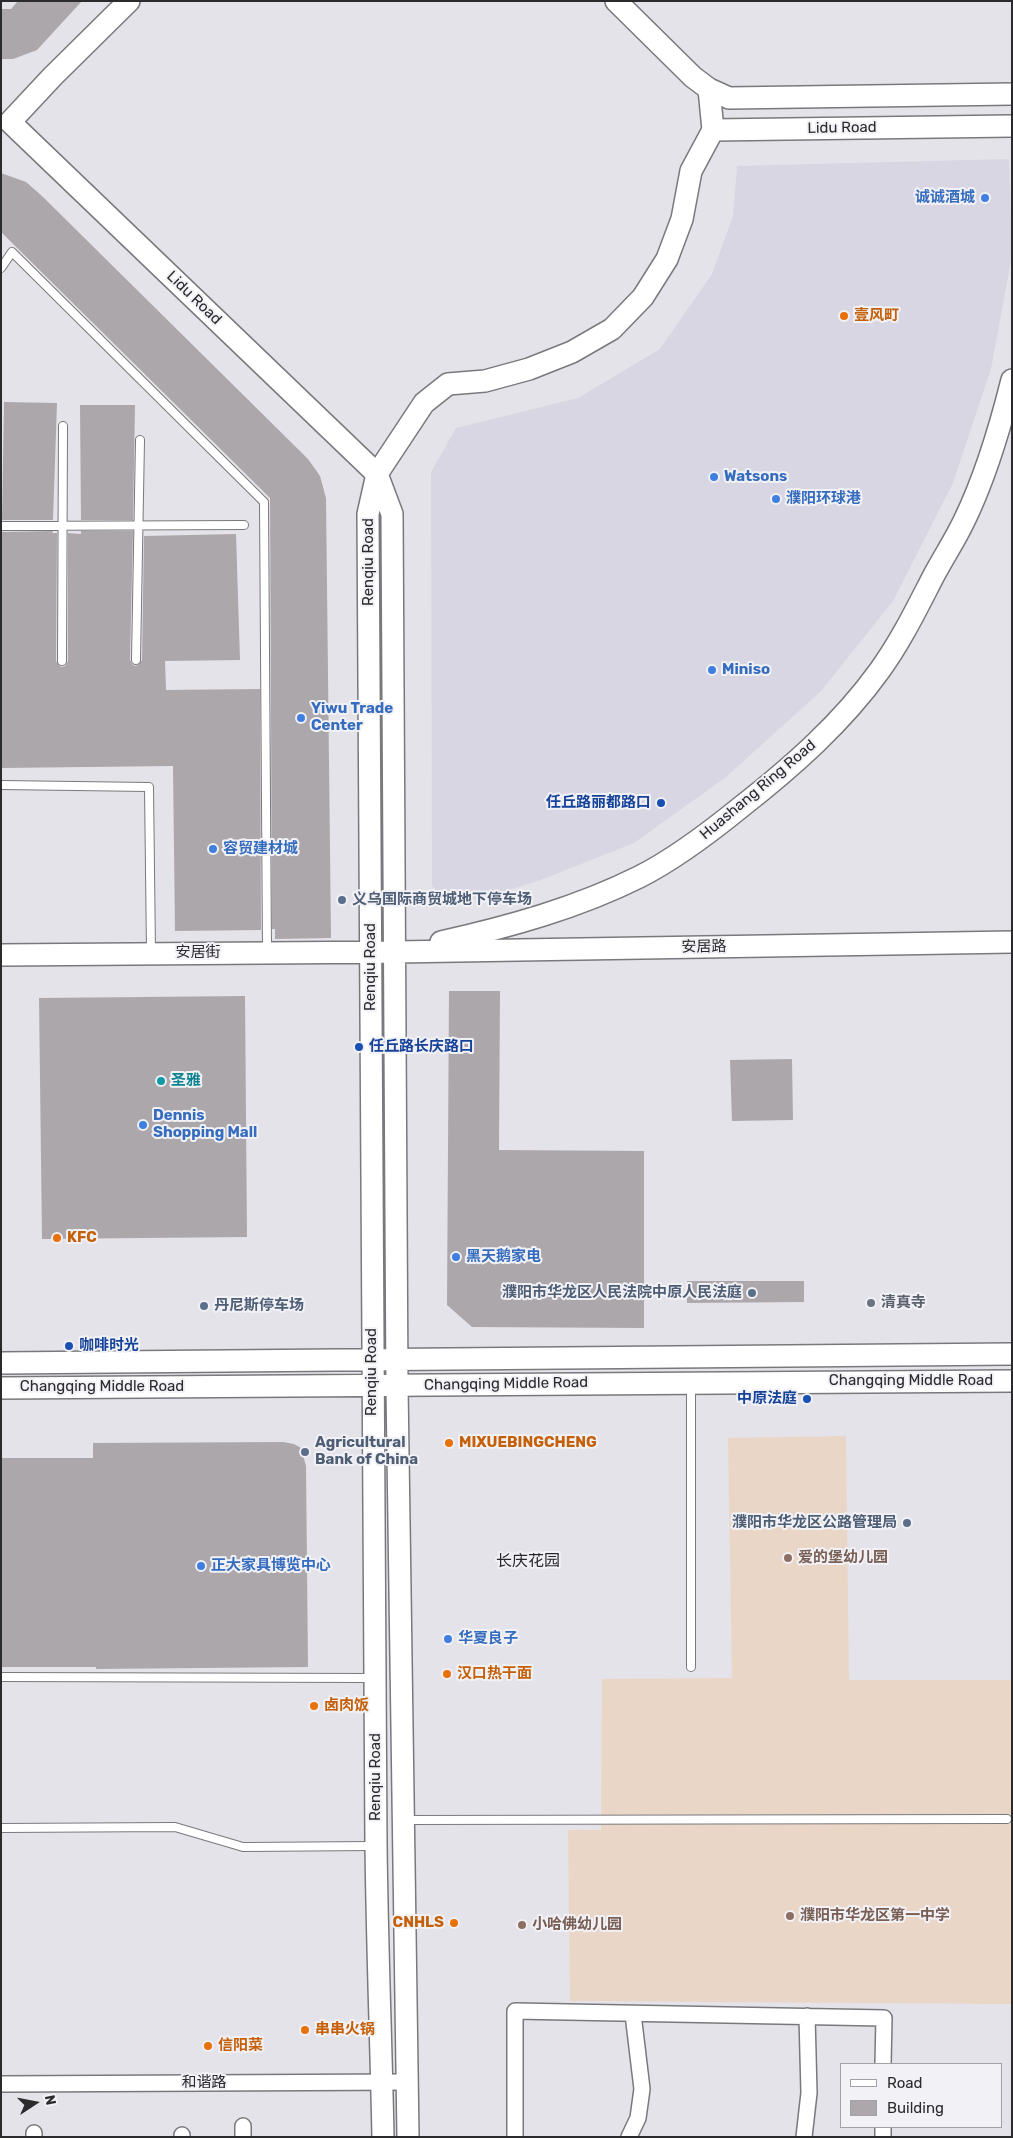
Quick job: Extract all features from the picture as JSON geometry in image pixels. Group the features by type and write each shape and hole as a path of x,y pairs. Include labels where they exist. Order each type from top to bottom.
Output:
{"street":[{"name":"Lidu Road","path":"129,1 4,121 377,474"},
{"name":"Lidu Road","path":"616,1 693,77 729,98 1012,94"},
{"path":"377,474 424,403 448,384 485,381 529,369 572,352 612,329 643,297 667,259 682,219 690,171 713,130 709,88"},
{"name":"Lidu Road","path":"713,130 1012,126"},
{"name":"Huashang Ring Road","path":"396,952 504,927 598,896 640,876 682,851 722,822 801,758 842,715 881,669 911,619 964,522 985,472 1003,418 1012,380"},
{"name":"Renqiu Road","path":"377,474 368,514 376,1846 383,2137"},
{"name":"Renqiu Road","path":"377,474 392,514 397,1386 408,2137"},
{"name":"安居路","path":"396,952 1012,942"},
{"name":"安居街","path":"1,955 396,952"},
{"name":"Changqing Middle Road","path":"1,1363 1012,1354"},
{"name":"Changqing Middle Road","path":"1,1388 1012,1381"},
{"path":"515,2137 515,2012 884,2018 883,2063"},
{"path":"629,2137 638,2118 642,2089 633,2014"},
{"path":"804,2137 808,2093 807,2016"},
{"name":"和谐路","path":"1,2084 407,2082"}],"lane":[{"path":"1,268 12,252 264,502 266,952"},
{"path":"62,661 63,426"},
{"path":"136,660 140,440"},
{"path":"1,526 244,525"},
{"path":"1,785 149,787 151,953"},
{"path":"691,1382 691,1667"},
{"path":"1,1677 376,1678"},
{"path":"403,1820 1007,1819"},
{"path":"1,1828 175,1827 243,1847 376,1846"}],"shaded area":[{"path":"1009,159 1012,255 991,369 953,483 893,601 821,691 726,777 634,843 538,881 495,894 450,904 432,886 431,472 456,428 578,398 660,349 712,274 733,216 737,166"},
{"name":"濮阳市华龙区第一中学","path":"846,1436 849,1680 1012,1680 1012,2004 570,2001 568,1830 601,1830 602,1679 732,1678 728,1438"}],"building":[{"path":"18,1 82,1 37,50 13,59 1,59 1,9 11,9"},
{"name":"Yiwu Trade Center","path":"1,173 26,182 42,196 308,459 320,476 326,498 331,938 275,939 275,929 272,929 270,498 1,232"},
{"path":"4,402 57,403 53,520 2,520"},
{"path":"80,405 135,405 133,520 81,520"},
{"path":"53,531 52,533 57,533 56,661 61,667 65,666 68,661 68,533 81,534 81,531 133,531 130,660 136,666 142,660 144,536 236,534 240,660 165,661 166,690 260,689 261,930 175,931 173,766 1,768 2,532"},
{"path":"449,991 500,991 499,1150 644,1151 644,1328 472,1327 447,1305"},
{"name":"Dennis Shopping Mall","path":"245,996 247,1237 42,1239 39,998"},
{"path":"792,1059 793,1120 732,1121 730,1060"},
{"path":"687,1281 804,1281 804,1302 687,1303"},
{"name":"正大家具博览中心","path":"283,1442 294,1444 301,1448 306,1466 308,1667 96,1669 96,1667 1,1667 1,1458 93,1458 93,1443"}],"place":[{"name":"诚诚酒城","path":"985,198"},
{"name":"壹风町","path":"844,316"},
{"name":"Watsons","path":"714,477"},
{"name":"濮阳环球港","path":"776,499"},
{"name":"Miniso","path":"712,670"},
{"name":"Yiwu Trade Center","path":"301,718"},
{"name":"任丘路丽都路口","path":"661,803"},
{"name":"容贸建材城","path":"213,849"},
{"name":"义乌国际商贸城地下停车场","path":"342,900"},
{"name":"任丘路长庆路口","path":"359,1047"},
{"name":"圣雅","path":"161,1081"},
{"name":"Dennis Shopping Mall","path":"143,1125"},
{"name":"KFC","path":"57,1238"},
{"name":"黑天鹅家电","path":"456,1257"},
{"name":"濮阳市华龙区人民法院中原人民法庭","path":"752,1293"},
{"name":"清真寺","path":"871,1303"},
{"name":"丹尼斯停车场","path":"204,1306"},
{"name":"咖啡时光","path":"69,1346"},
{"name":"中原法庭","path":"807,1399"},
{"name":"MIXUEBINGCHENG","path":"449,1443"},
{"name":"Agricultural Bank of China","path":"305,1452"},
{"name":"濮阳市华龙区公路管理局","path":"907,1523"},
{"name":"爱的堡幼儿园","path":"788,1558"},
{"name":"正大家具博览中心","path":"201,1566"},
{"name":"华夏良子","path":"448,1639"},
{"name":"汉口热干面","path":"447,1674"},
{"name":"卤肉饭","path":"314,1706"},
{"name":"濮阳市华龙区第一中学","path":"790,1916"},
{"name":"CNHLS","path":"454,1923"},
{"name":"小哈佛幼儿园","path":"522,1925"},
{"name":"串串火锅","path":"305,2030"},
{"name":"信阳菜","path":"208,2046"}],"district":[{"name":"长庆花园","path":"528,1561"}]}
